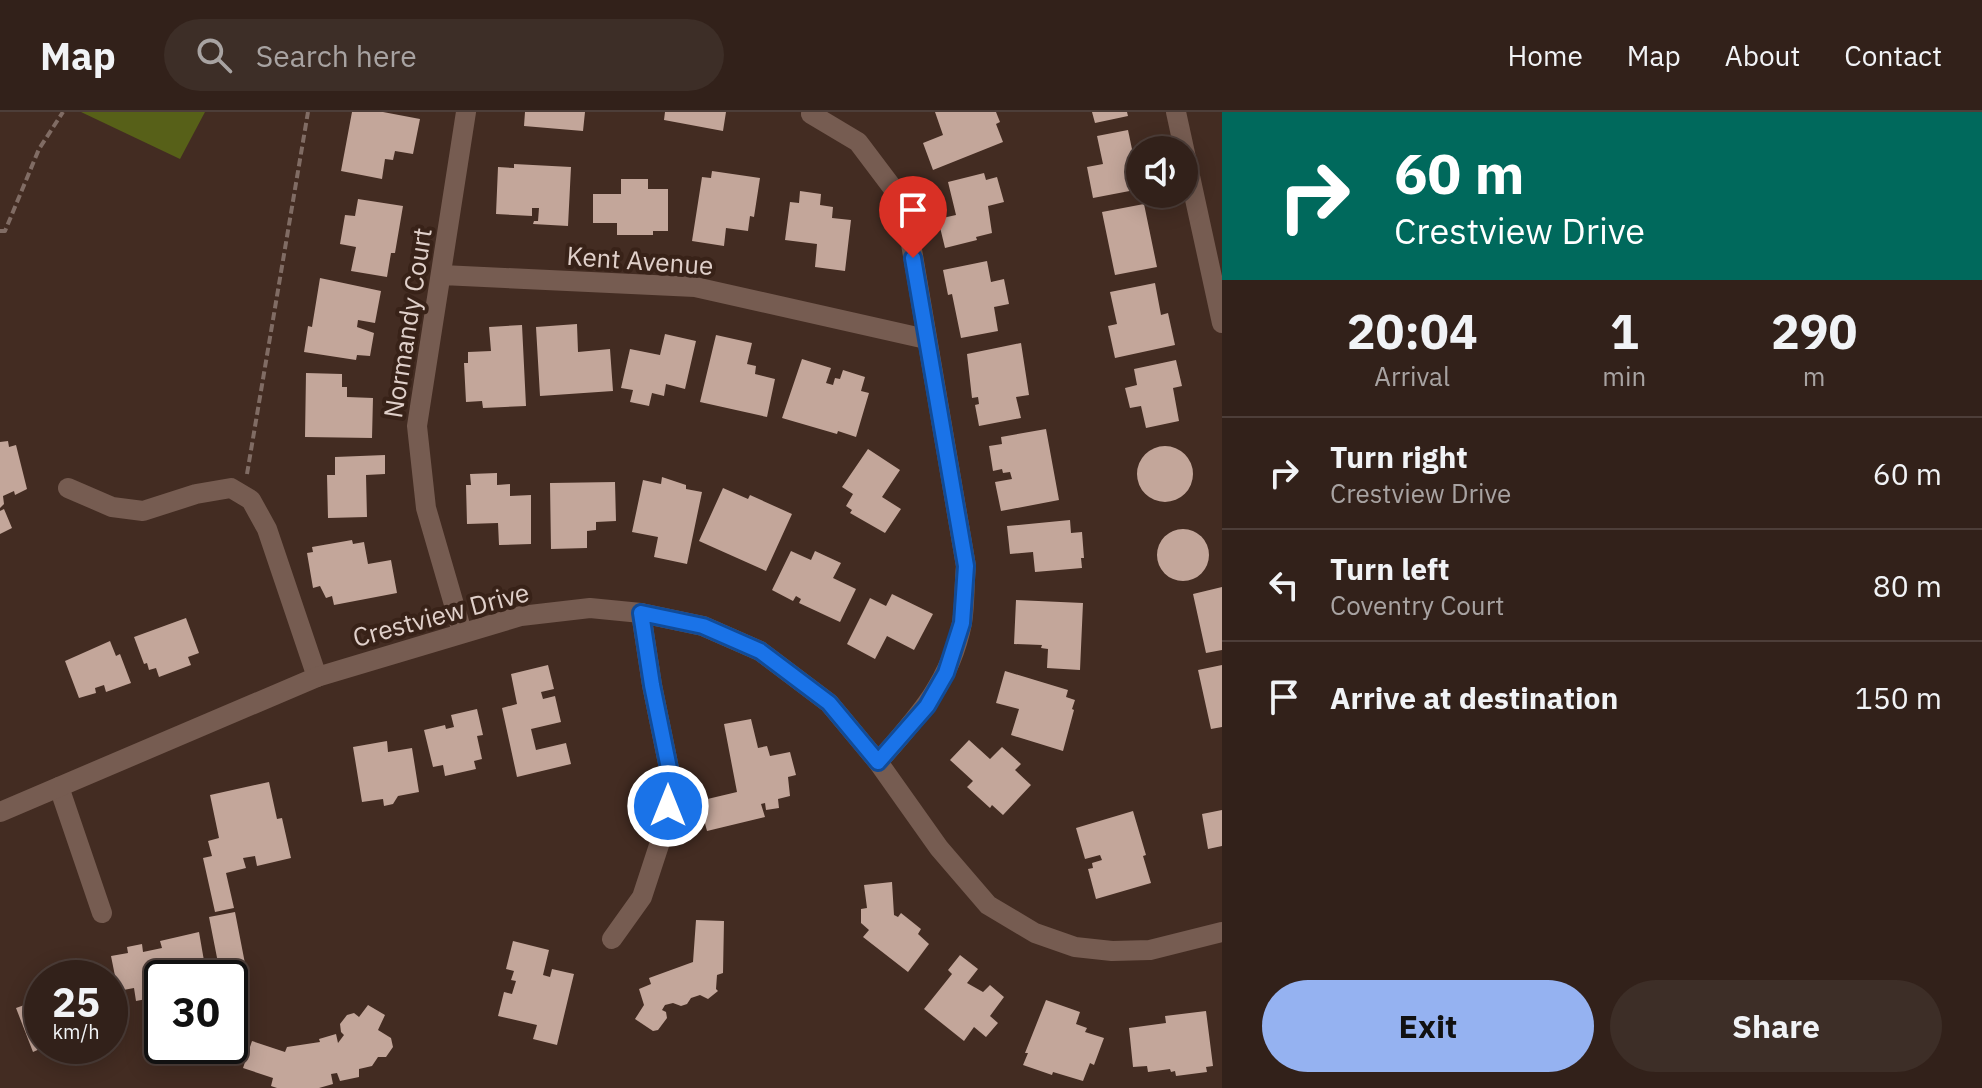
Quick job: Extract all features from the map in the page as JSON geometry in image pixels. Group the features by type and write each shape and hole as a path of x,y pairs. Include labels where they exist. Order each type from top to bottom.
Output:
{"street":[{"name":"Normandy Court","path":"462,632 426,508 417,426 466,112"},
{"path":"1176,112 1222,323"},
{"path":"811,114 858,142 904,203 966,566 962,623 946,673 927,706 878,762"},
{"name":"Kent Avenue","path":"442,275 695,287 926,339"},
{"path":"68,488 112,507 143,511 196,494 231,488 251,500 267,529 317,677"},
{"name":"Crestview Drive","path":"0,812 317,677 521,616 590,608 641,613 703,626 760,651 829,703 878,762 939,848 988,905 1035,933 1075,947 1112,951 1150,950 1222,932"},
{"path":"612,939 642,897 664,830 672,783 641,613"},
{"path":"59,787 102,913"}],"path":[{"path":"0,231 5,231 39,149 63,112"},
{"path":"251,500 247,474 308,112"}],"green space":[{"path":"81,112 205,112 180,159"}],"building":[{"path":"352,112 383,112 420,119 413,154 395,151 393,160 385,159 382,179 341,171"},
{"path":"525,112 585,112 583,131 524,126"},
{"path":"665,112 726,112 723,131 664,120"},
{"path":"935,112 996,112 1000,122 996,124 1003,142 933,170 923,143 943,135"},
{"path":"1092,112 1127,112 1128,116 1095,123"},
{"path":"1128,130 1126,192 1093,198 1087,167 1103,164 1097,136"},
{"path":"514,164 571,167 568,226 533,224 538,221 539,208 532,208 532,216 496,214 498,167 514,168"},
{"path":"712,171 760,178 754,217 750,216 748,231 726,228 724,246 692,241 702,177 711,178"},
{"path":"984,173 986,180 997,177 1004,202 988,206 992,233 945,248 938,219 956,215 948,182"},
{"path":"621,179 648,179 648,189 668,189 668,231 653,231 653,235 617,235 617,223 593,223 593,194 621,194"},
{"path":"800,191 821,194 820,205 833,207 832,218 851,220 845,271 815,267 817,244 785,240 790,202 799,203"},
{"path":"358,199 403,206 395,253 391,253 387,277 351,271 356,247 340,244 345,215 355,216"},
{"path":"1145,208 1157,267 1115,275 1102,212"},
{"path":"987,261 991,282 1004,279 1009,304 994,307 998,331 961,338 952,294 948,295 943,270"},
{"path":"320,278 381,291 375,323 358,320 357,327 374,333 370,356 357,355 356,360 304,352 308,326 312,327"},
{"path":"1155,283 1161,315 1168,313 1175,345 1115,358 1108,326 1117,324 1110,292"},
{"path":"577,324 578,352 610,349 613,391 540,396 536,327"},
{"path":"522,325 526,406 483,408 482,401 466,402 464,363 468,363 468,352 491,351 489,327"},
{"path":"665,334 696,341 685,389 666,384 664,396 652,393 649,406 630,402 633,390 621,388 630,349 660,355"},
{"path":"716,335 752,343 747,364 756,366 755,374 775,379 767,417 700,402"},
{"path":"1021,343 1029,395 1016,397 1021,418 979,426 975,405 979,404 978,397 972,398 967,354"},
{"path":"802,359 831,368 826,383 833,385 835,378 840,379 843,370 865,377 861,391 869,393 856,437 782,418"},
{"path":"1176,360 1182,386 1173,388 1179,421 1146,428 1141,406 1130,408 1125,388 1137,385 1134,369"},
{"path":"306,373 342,374 342,387 347,387 347,397 373,398 372,438 305,437"},
{"path":"1046,429 1059,500 1001,511 995,482 1012,479 1010,472 1003,473 1002,469 993,471 989,446 1002,444 1001,437"},
{"path":"8,441 9,447 16,445 27,489 3,496 4,504 0,508 0,442"},
{"path":"1165,446 1185,454 1193,474 1185,494 1165,502 1145,494 1137,474 1145,454"},
{"path":"868,449 900,470 882,497 901,509 885,533 850,513 852,510 846,506 853,494 842,487"},
{"path":"385,455 385,474 366,475 367,517 328,518 327,475 335,475 335,457"},
{"path":"497,473 497,485 510,484 510,496 531,495 531,544 499,545 498,523 467,524 466,485 471,485 470,474"},
{"path":"662,477 686,485 686,489 702,492 687,564 654,557 658,537 632,532 643,480 661,484"},
{"path":"615,482 616,521 596,522 596,530 587,531 587,548 551,549 550,483"},
{"path":"723,488 748,499 750,495 792,514 766,571 699,541"},
{"path":"4,509 12,528 0,534 0,511"},
{"path":"1070,520 1071,533 1082,532 1082,568 1035,572 1033,552 1010,554 1007,526"},
{"path":"1183,529 1201,537 1209,555 1201,573 1183,581 1165,573 1157,555 1165,537"},
{"path":"352,540 353,544 364,542 368,564 391,560 397,593 334,605 332,596 326,598 320,586 313,588 307,553 313,552 312,547"},
{"path":"791,551 811,560 815,551 841,563 833,578 856,589 840,622 799,603 801,599 796,596 793,601 772,590"},
{"path":"1222,587 1222,650 1206,653 1193,594"},
{"path":"892,594 933,614 914,650 887,636 875,659 847,644 870,598 886,606"},
{"path":"1016,600 1083,603 1080,670 1047,668 1048,649 1041,648 1042,645 1014,644"},
{"path":"186,618 199,653 188,657 191,665 159,677 156,668 149,670 147,663 144,664 134,637"},
{"path":"110,641 116,656 120,654 131,683 106,692 104,685 95,688 96,693 79,698 65,661"},
{"path":"548,665 554,689 541,692 543,699 555,696 561,722 531,729 536,750 566,743 571,764 517,777 502,708 517,704 511,674"},
{"path":"1222,665 1222,727 1211,729 1198,670"},
{"path":"1005,671 1068,690 1066,697 1075,700 1063,751 1011,735 1019,709 996,703"},
{"path":"477,709 483,735 477,736 482,759 474,761 476,769 445,776 443,765 433,767 424,730 445,725 446,729 454,727 451,715"},
{"path":"751,719 758,748 767,746 770,756 790,752 796,775 788,777 790,796 778,799 779,808 766,810 765,803 761,804 765,817 707,831 699,801 737,792 724,724"},
{"path":"969,740 990,759 1002,747 1021,764 1015,770 1031,785 1003,815 992,805 990,808 967,787 973,781 950,760"},
{"path":"387,741 388,752 412,748 419,792 398,796 393,804 384,806 383,799 362,802 353,747"},
{"path":"269,782 277,819 282,818 291,858 257,866 255,856 243,858 246,868 226,873 234,908 215,912 203,858 212,856 208,841 219,838 210,795"},
{"path":"1222,810 1222,846 1208,849 1202,814"},
{"path":"1133,811 1151,883 1096,899 1088,869 1093,868 1092,863 1102,860 1100,855 1085,859 1076,828"},
{"path":"892,882 894,915 898,917 901,913 921,929 918,934 929,944 908,972 863,937 869,930 861,923 861,909 867,908 864,885"},
{"path":"235,912 244,960 217,960 209,917"},
{"path":"696,920 724,921 723,973 717,975 718,991 708,999 700,995 681,1006 673,1003 665,1005 662,1010 667,1018 658,1030 653,1031 635,1019 644,1005 639,989 651,984 649,978 693,962"},
{"path":"199,932 204,960 144,960 144,999 136,1001 134,988 128,989 128,960 112,960 111,956 128,953 127,947 142,944 143,952 162,948 160,941"},
{"path":"513,941 549,950 543,975 550,977 552,969 574,974 557,1045 533,1039 537,1025 498,1016 504,992 512,994 516,981 511,980 514,971 506,969"},
{"path":"960,955 978,969 967,983 983,992 990,985 1004,997 990,1016 998,1023 986,1037 974,1027 964,1041 924,1009 952,974 948,970"},
{"path":"1046,1000 1080,1012 1076,1024 1087,1028 1085,1032 1104,1038 1094,1065 1090,1063 1083,1081 1023,1065"},
{"path":"24,1005 24,1029 16,1008"},
{"path":"368,1005 385,1015 378,1030 391,1038 393,1047 386,1057 378,1057 372,1066 359,1069 359,1077 340,1081 337,1073 331,1074 333,1084 319,1088 277,1088 271,1086 273,1078 243,1068 248,1064 252,1041 285,1052 287,1047 320,1042 319,1039 336,1034 338,1043 344,1035 340,1024 347,1015 354,1013 359,1017"},
{"path":"1206,1011 1213,1066 1206,1067 1207,1072 1176,1076 1175,1071 1171,1072 1170,1069 1148,1072 1147,1066 1133,1067 1129,1028 1166,1023 1165,1016"}],"route":[{"path":"668,806 672,783 641,613 703,626 760,651 829,703 878,762 927,706 946,673 962,623 966,566 913,258"}]}
